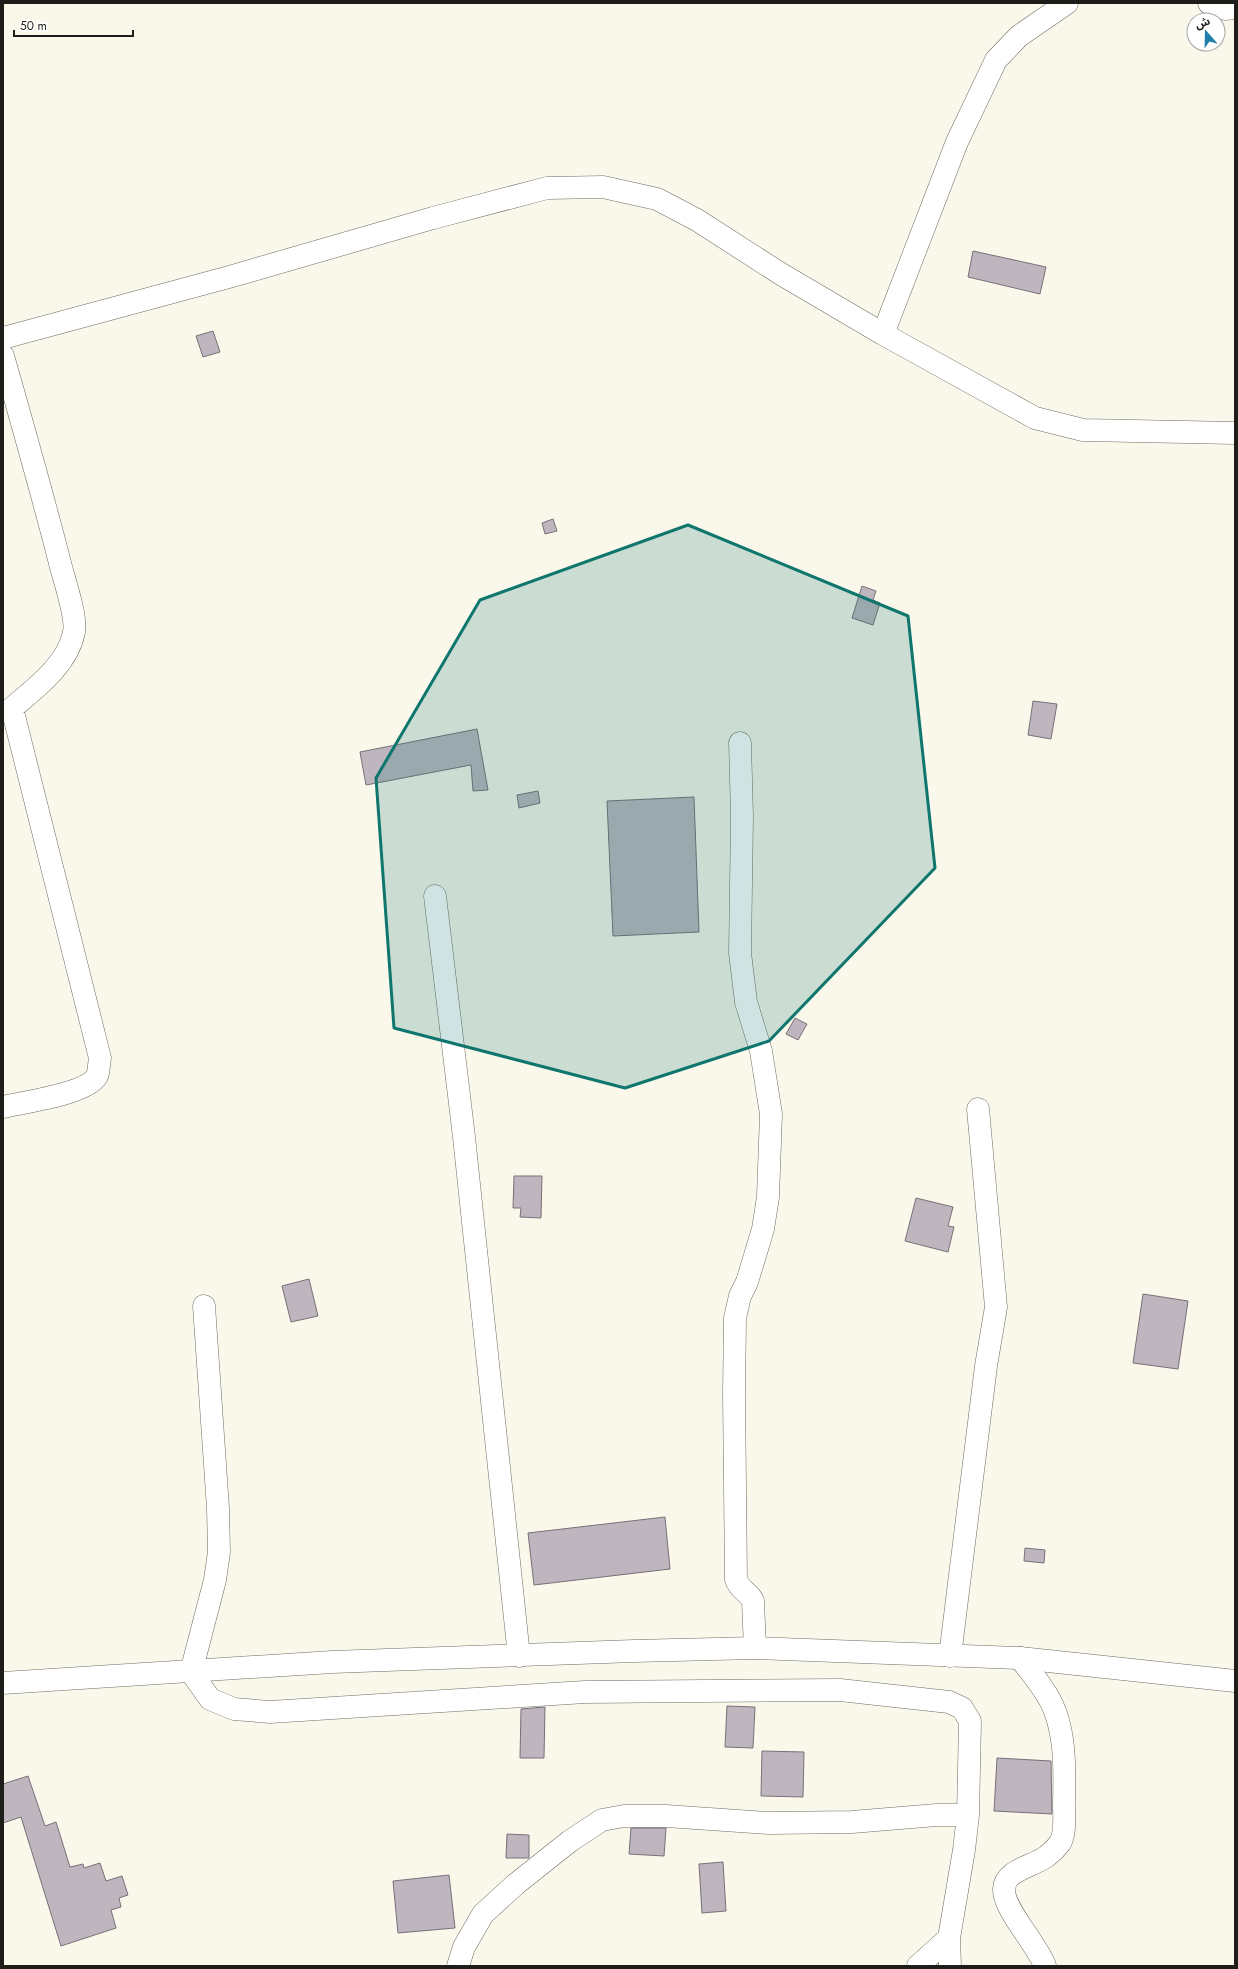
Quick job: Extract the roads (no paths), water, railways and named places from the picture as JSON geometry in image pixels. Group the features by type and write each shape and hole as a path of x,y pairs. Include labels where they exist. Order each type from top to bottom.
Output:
{"street":[{"path":"883,334 957,142 996,60 1019,36 1067,3"},
{"path":"1209,3 1225,9 1235,8"},
{"path":"3,338 229,277 433,218 547,188 603,187 657,199 691,216 781,274 883,334 1035,418 1083,430 1235,433"},
{"path":"3,356 71,604 74,631 69,647 45,680 8,710 100,1058 97,1076 87,1086 71,1092 3,1107"},
{"path":"740,743 742,816 741,976 746,1002 761,1051 771,1114 768,1197 763,1229 747,1282 740,1296 735,1318 734,1393 736,1579 738,1586 750,1596 753,1601 755,1648"},
{"path":"435,896 464,1137 519,1656"},
{"path":"950,1656 986,1366 996,1307 978,1109"},
{"path":"191,1672 216,1580 219,1552 218,1508 204,1306"},
{"path":"3,1683 332,1662 755,1648 1020,1658 1235,1681"},
{"path":"1020,1658 1048,1696 1059,1725 1065,1776 1063,1827 1060,1842 1047,1856 1020,1870 1009,1878 1003,1888 1004,1900 1029,1936 1045,1966"},
{"path":"191,1672 210,1699 234,1709 270,1712 585,1692 840,1690 949,1702 962,1708 970,1721 968,1814 964,1850 949,1938 950,1966"},
{"path":"458,1966 464,1947 483,1914 522,1879 570,1841 602,1820 624,1816 659,1816 769,1823 852,1822 968,1814"},
{"path":"918,1966 949,1938"}]}
